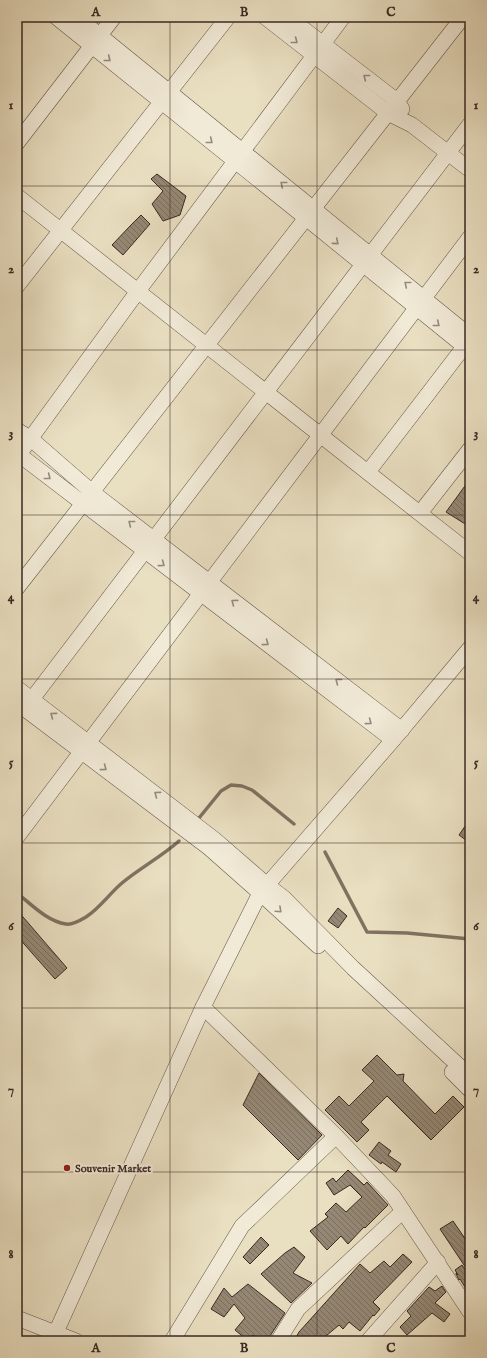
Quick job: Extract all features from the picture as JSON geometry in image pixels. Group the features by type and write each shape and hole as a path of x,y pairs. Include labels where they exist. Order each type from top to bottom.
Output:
{"street":[{"path":"56,17 96,41 469,343 368,472"},
{"path":"77,17 96,41"},
{"path":"17,143 114,17"},
{"path":"17,286 228,17"},
{"path":"265,17 319,50 393,107 412,125 470,170"},
{"path":"288,17 319,50"},
{"path":"343,17 138,291 18,455 83,504 149,546 398,735"},
{"path":"17,588 463,17"},
{"path":"32,699 470,124"},
{"path":"17,196 469,551"},
{"path":"17,837 470,237"},
{"path":"17,430 31,439 92,492 149,546"},
{"path":"420,513 470,448"},
{"path":"53,1337 203,1007 264,889 398,735 470,648"},
{"path":"17,688 32,699 85,747"},
{"path":"17,703 85,747 185,822 264,889 284,898 434,1049 470,1090"},
{"path":"203,1007 336,1136 393,1196 470,1312"},
{"path":"434,1049 470,1076"},
{"path":"172,1341 242,1226 336,1136"},
{"path":"278,1341 298,1309 403,1211"},
{"path":"368,1341 438,1262"},
{"path":"17,1318 53,1337 76,1341"}],"building":[{"path":"157,174 186,196 180,215 163,221 152,204 163,191 151,179"},
{"path":"141,215 150,224 123,255 112,245"},
{"path":"470,479 470,527 446,512"},
{"path":"470,819 470,843 459,835"},
{"path":"338,908 347,916 338,928 328,921"},
{"path":"17,910 67,968 55,979 17,936"},
{"path":"377,1055 397,1075 404,1074 403,1081 435,1114 453,1096 464,1107 431,1140 387,1096 361,1122 369,1130 357,1142 325,1110 339,1096 349,1106 374,1081 362,1070"},
{"path":"259,1073 322,1135 298,1160 243,1105"},
{"path":"379,1142 391,1151 388,1155 401,1164 396,1172 382,1162 381,1164 369,1155"},
{"path":"348,1170 364,1185 367,1182 388,1205 348,1244 341,1236 327,1250 310,1231 328,1217 325,1214 336,1203 346,1212 362,1197 350,1185 334,1195 326,1183 333,1178 336,1182"},
{"path":"453,1221 470,1246 470,1274 440,1229"},
{"path":"261,1237 269,1245 250,1264 243,1257"},
{"path":"294,1247 305,1257 293,1273 312,1283 291,1303 261,1274"},
{"path":"403,1254 412,1262 373,1302 380,1309 360,1331 349,1322 343,1329 339,1325 320,1341 294,1341 299,1332 360,1264 370,1273 384,1261 390,1267"},
{"path":"462,1265 470,1277 470,1295 456,1274 458,1275 455,1270"},
{"path":"248,1284 285,1313 270,1336 269,1341 259,1341 253,1335 247,1340 235,1330 245,1318 234,1304 224,1317 211,1309 224,1288 232,1297"},
{"path":"442,1286 446,1292 435,1303 450,1314 444,1322 432,1313 407,1335 400,1327 411,1316 407,1311 429,1287 435,1291"}],"waterway":[{"path":"199,818 221,791 231,785 242,786 252,790 294,824"},
{"path":"17,893 52,920 66,924 74,923 82,920 91,913 122,883 179,841"},
{"path":"325,852 367,932 407,933 470,939"}],"place":[{"name":"Souvenir Market","path":"67,1168"}]}
